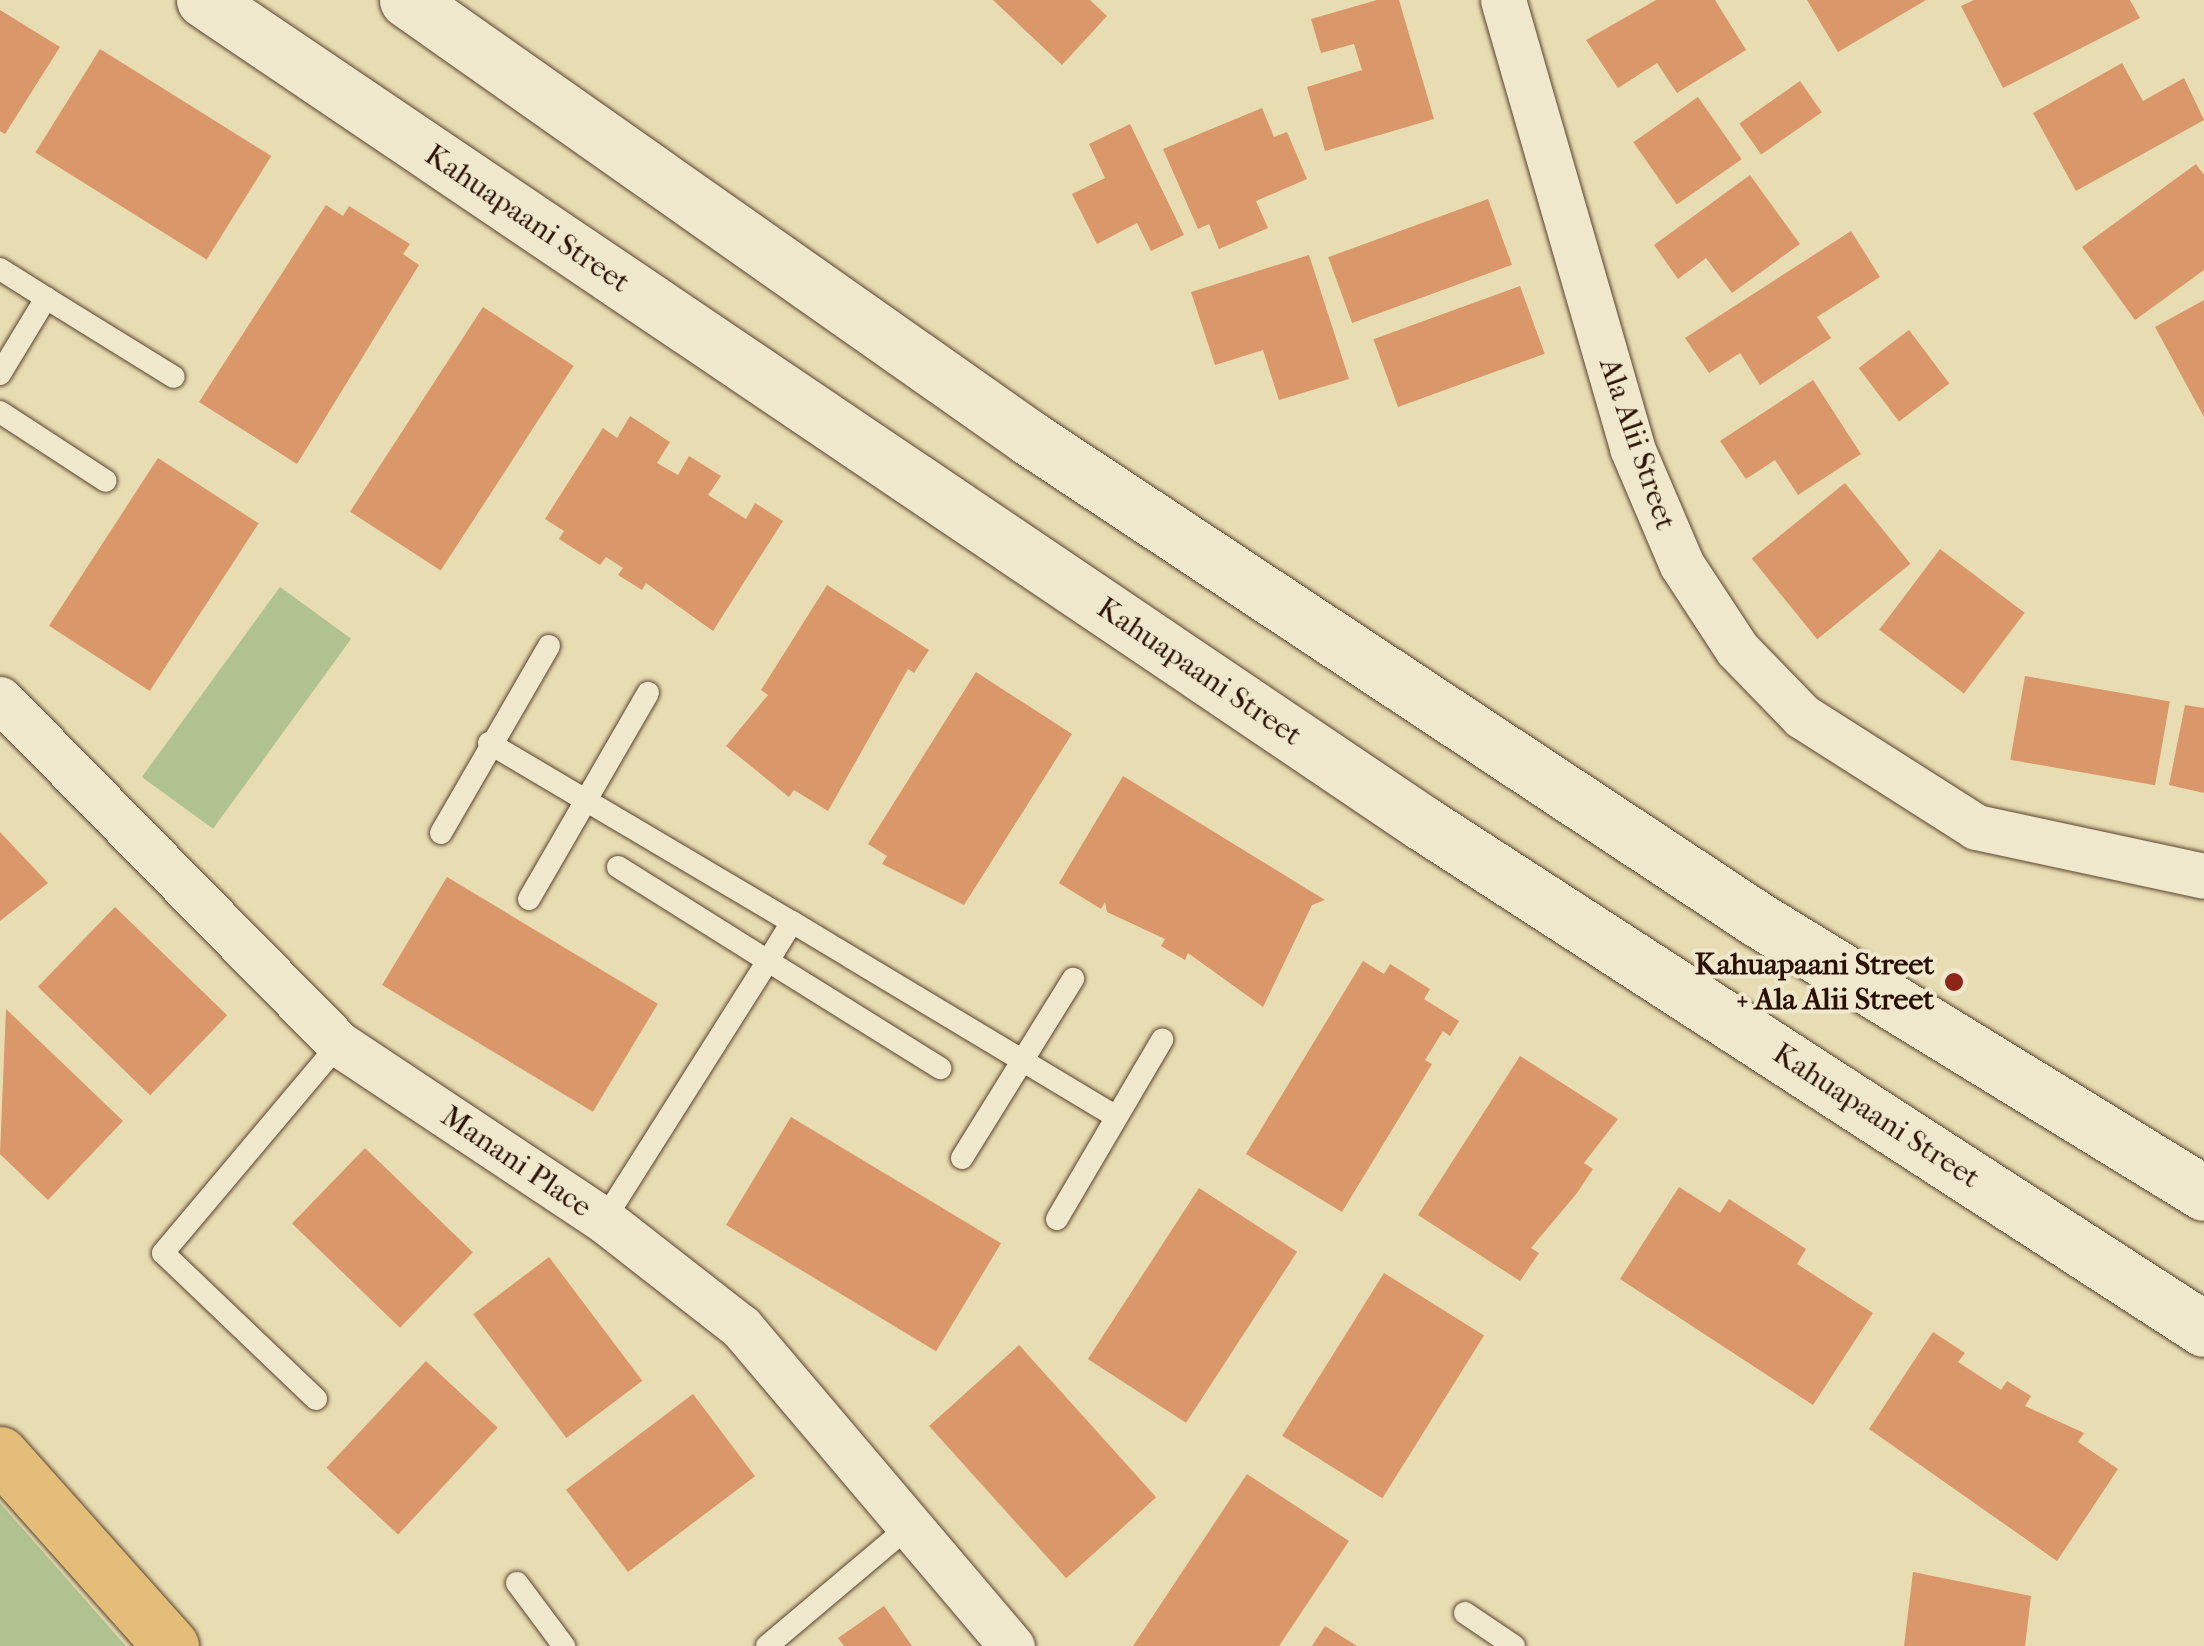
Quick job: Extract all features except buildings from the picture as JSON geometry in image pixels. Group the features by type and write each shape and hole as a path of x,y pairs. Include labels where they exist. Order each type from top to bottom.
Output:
{"highway":[{"path":"0,1454 171,1646"}],"main road":[{"name":"Kahuapaani Street","path":"204,0 1424,824 2204,1329"},
{"path":"407,0 1048,450 1757,919 2204,1193"}],"street":[{"name":"Ala Alii Street","path":"1503,0 1632,448 1682,565 1737,648 1802,716 1976,827 2204,876"},
{"name":"Manani Place","path":"0,699 340,1044 604,1220 741,1326 1012,1646"}],"lane":[{"path":"0,269 174,377"},
{"path":"0,374 46,298"},
{"path":"0,412 106,481"},
{"path":"440,833 549,646"},
{"path":"529,899 648,694"},
{"path":"490,743 1116,1117"},
{"path":"618,867 940,1068"},
{"path":"604,1220 792,922"},
{"path":"962,1158 1073,979"},
{"path":"1057,1219 1162,1040"},
{"path":"316,1400 163,1254 340,1044"},
{"path":"768,1646 912,1524"},
{"path":"517,1583 564,1646"},
{"path":"1465,1612 1514,1646"}],"green space":[{"path":"280,587 351,639 213,829 142,777"},
{"path":"0,1503 126,1646 0,1646"}],"place":[{"name":"Kahuapaani Street + Ala Alii Street","path":"1954,982"}]}
